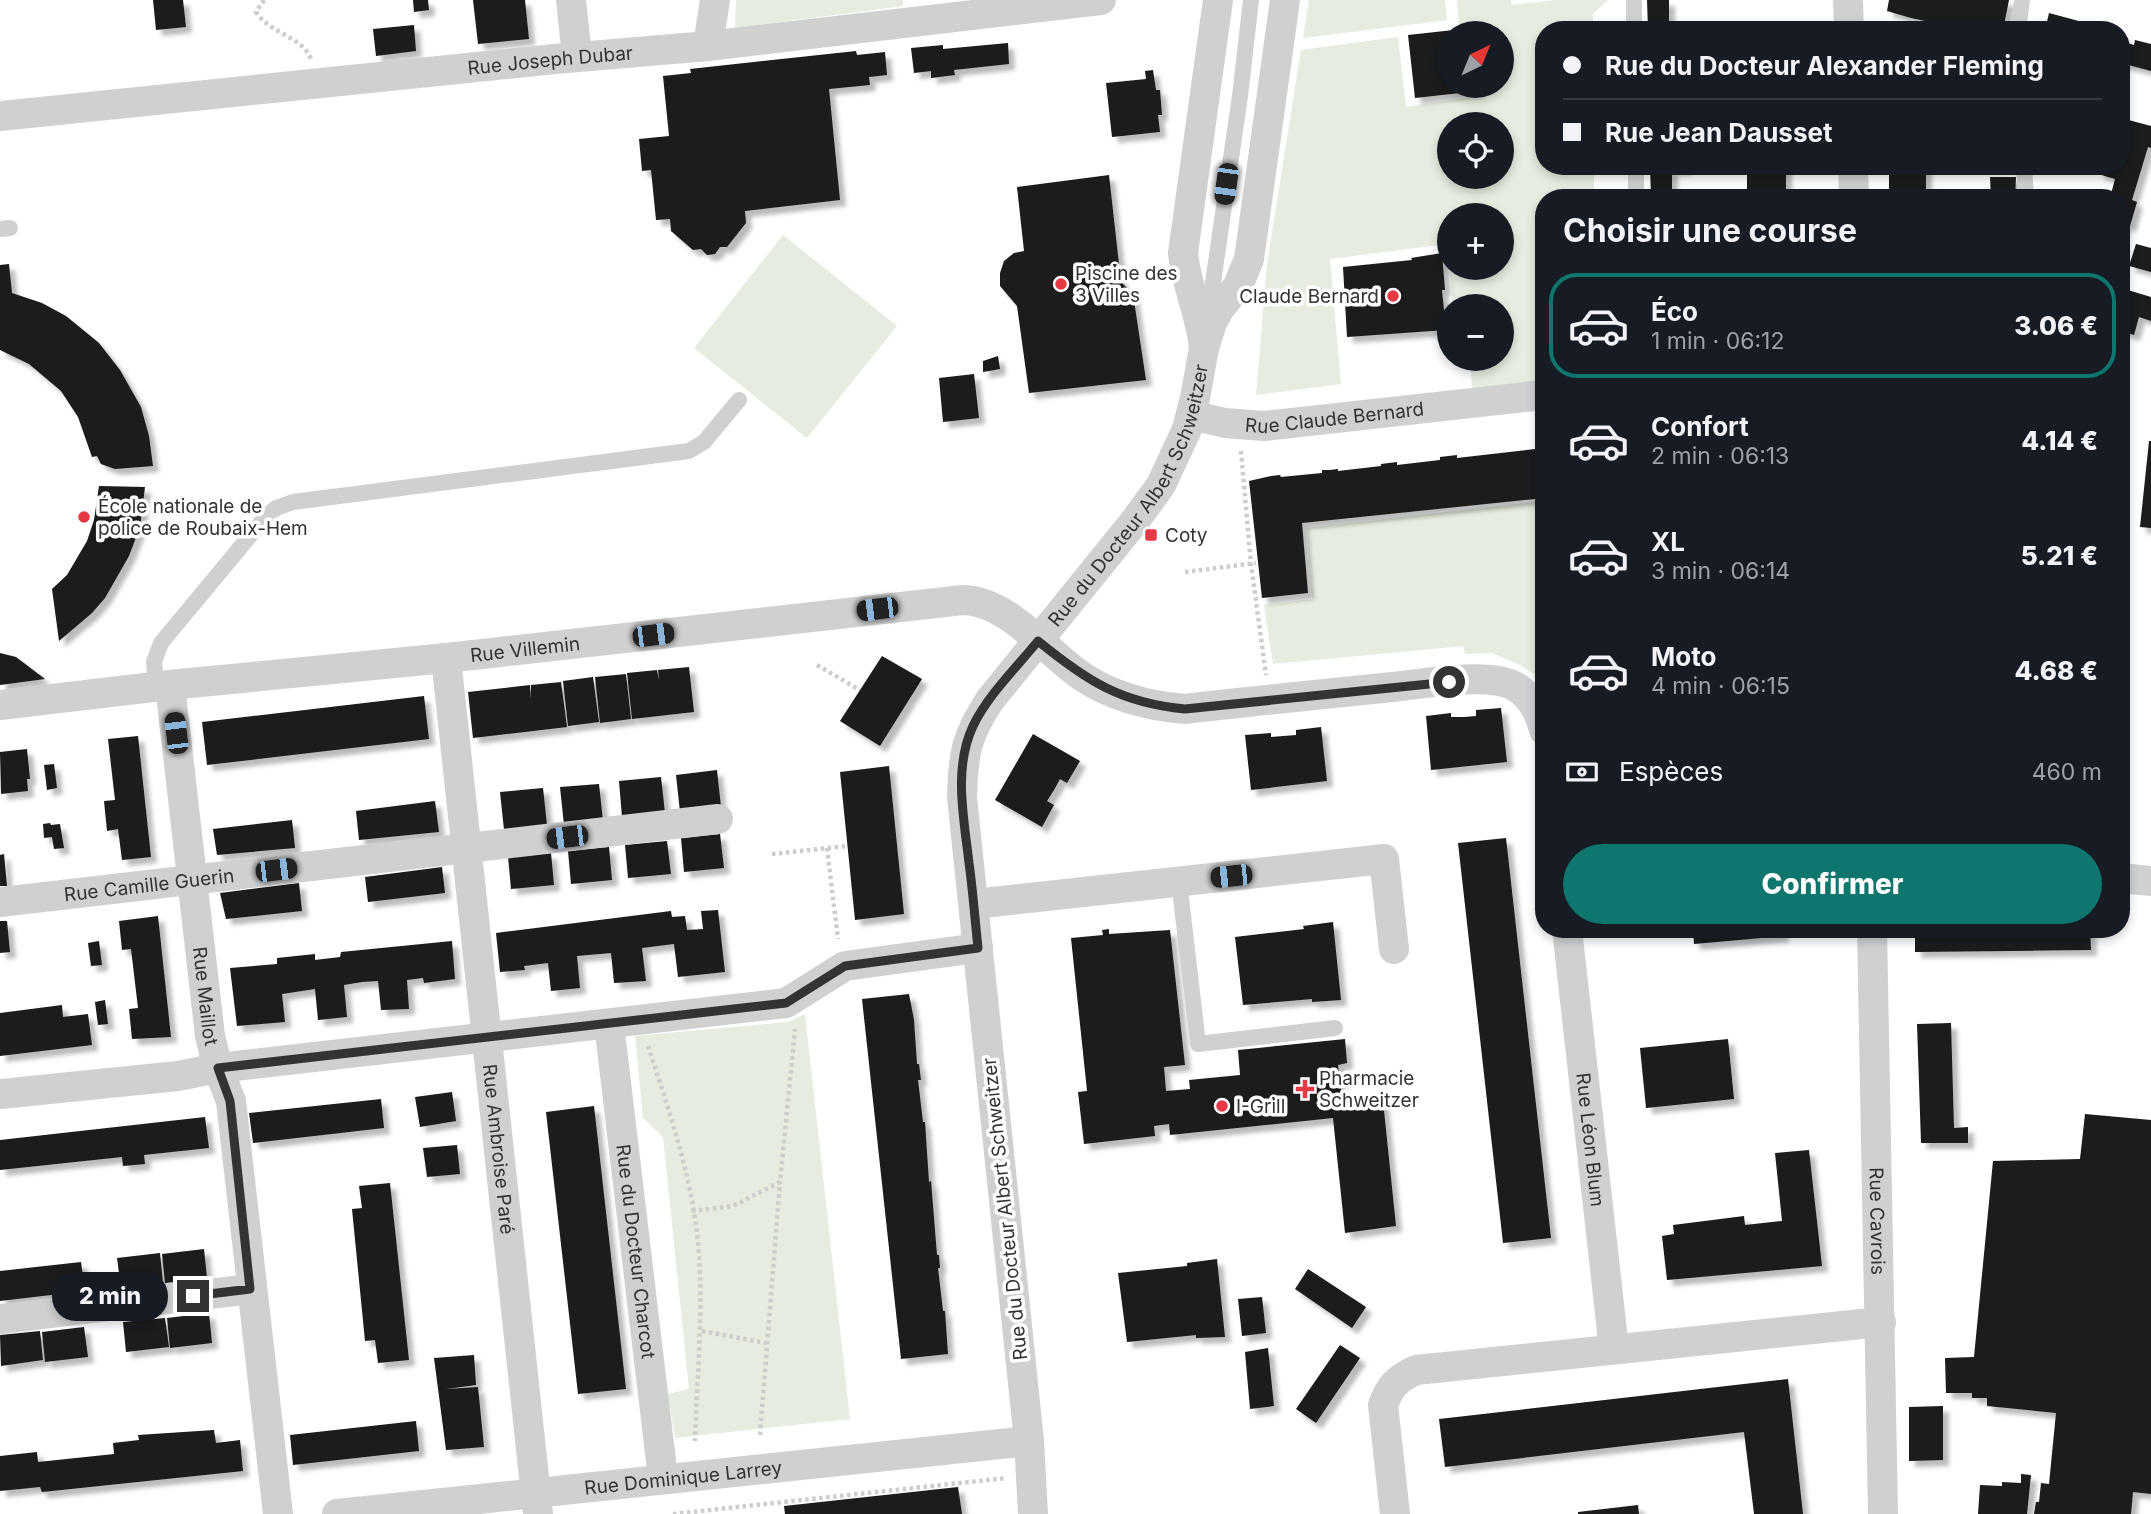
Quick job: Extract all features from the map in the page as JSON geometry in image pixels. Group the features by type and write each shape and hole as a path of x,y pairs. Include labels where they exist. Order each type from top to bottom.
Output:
{"street":[{"path":"571,0 577,57"},
{"path":"708,47 716,0"},
{"name":"Rue Joseph Dubar","path":"0,116 577,57 708,47 1101,0"},
{"path":"1204,348 1197,308 1185,275 1183,253 1218,0"},
{"path":"1204,348 1212,323 1238,286 1249,259 1285,0"},
{"path":"1848,0 1849,21"},
{"name":"Rue du Docteur Albert Schweitzer","path":"1033,1514 1029,1441 962,797 962,766 974,725 990,700 1153,498 1173,461 1191,415 1204,348"},
{"name":"Rue Claude Bernard","path":"1191,415 1240,425 1264,426 1535,396"},
{"name":"Rue Villemin","path":"0,705 974,600 992,607 1017,623 1083,677 1103,688 1162,707 1185,709 1432,683 1488,680 1510,684 1529,697 1535,708"},
{"name":"Rue Ambroise Paré","path":"446,658 537,1503"},
{"name":"Rue Maillot","path":"163,686 194,880 210,1036 230,1101 278,1514"},
{"name":"Rue Camille Guerin","path":"0,902 718,819"},
{"path":"974,904 1384,859 1394,949"},
{"name":"Rue Léon Blum","path":"1568,938 1614,1349"},
{"name":"Rue Cavrois","path":"1872,938 1883,1514"},
{"path":"0,1094 178,1076 218,1068 487,1038 610,1033 786,1003 841,968 978,948"},
{"name":"Rue du Docteur Charcot","path":"610,1033 663,1478"},
{"path":"0,1319 250,1289"},
{"path":"1395,1514 1383,1405 1388,1390 1399,1377 1416,1370 1881,1322"},
{"name":"Rue Dominique Larrey","path":"337,1514 537,1503 663,1478 1029,1441"}],"lane":[{"path":"1204,348 1251,0"},
{"path":"1633,0 1634,21"},
{"path":"2019,21 2022,0"},
{"path":"163,686 154,662 161,643 263,520 276,508 293,502 689,451 710,436 739,400"},
{"path":"1179,881 1198,1044 1335,1028"}],"path":[{"path":"264,0 256,12 263,23 298,43 310,55 315,84"},
{"path":"1240,425 1241,456 1269,700"},
{"path":"1185,572 1253,563"},
{"path":"817,665 858,689"},
{"path":"772,854 847,846"},
{"path":"827,848 841,968"},
{"path":"760,1435 791,1051 797,1017 786,1003"},
{"path":"610,1033 645,1038 681,1145 699,1251 701,1299 695,1441"},
{"path":"692,1211 733,1206 780,1182"},
{"path":"702,1331 766,1343"},
{"path":"673,1514 1007,1478 1008,1490"}],"shaded area":[{"path":"736,0 903,0 903,6 735,28"},
{"path":"1309,0 1445,0 1447,20 1303,38"},
{"path":"1457,0 1511,0 1512,5 1555,0 1608,0 1593,14 1593,21 1535,21 1535,175 1594,175 1594,189 1535,189 1535,384 1472,388 1471,371 1514,371 1514,294 1452,294 1451,280 1514,280 1514,203 1437,203 1437,245 1330,259 1341,384 1256,395 1267,264 1301,50 1398,37 1406,107 1464,98 1514,98 1514,21 1459,21"},
{"path":"783,235 897,326 807,438 694,348"},
{"path":"1535,502 1535,675 1492,653 1465,654 1463,646 1273,664 1264,605 1312,599 1307,528"},
{"path":"805,1014 850,1419 675,1438 668,1394 689,1389 663,1137 643,1118 635,1036 788,1022"}],"building":[{"path":"153,0 183,0 186,27 156,30"},
{"path":"413,0 428,0 429,10 414,12"},
{"path":"473,0 525,0 529,39 478,44"},
{"path":"1647,0 1669,0 1669,21 1648,21"},
{"path":"1889,0 2009,0 2005,21 1925,21 1887,11"},
{"path":"2049,13 2079,21 2047,21"},
{"path":"414,25 416,51 376,56 373,29"},
{"path":"1437,32 1437,96 1415,98 1408,35"},
{"path":"2135,40 2151,44 2151,71 2130,65 2130,44 2134,45"},
{"path":"1008,43 1009,64 954,70 955,75 931,78 931,71 914,73 911,48 943,45 943,49"},
{"path":"856,51 857,55 885,52 887,75 869,77 870,85 829,89 840,200 745,211 746,223 727,247 720,247 715,254 707,255 701,249 693,250 671,231 670,219 656,220 651,170 642,171 639,139 669,136 663,76 691,73 690,69"},
{"path":"1153,70 1156,90 1160,90 1160,132 1112,137 1106,83 1146,79 1145,71"},
{"path":"2130,120 2151,126 2151,148 2148,147 2132,200 2137,202 2130,226 2130,189 2112,189 2115,179 2101,175 2130,175"},
{"name":"Piscine des 3 Villes","path":"1109,175 1121,282 1133,294 1146,380 1029,393 1017,306 1000,286 1004,261 1014,253 1024,251 1017,187"},
{"path":"1650,175 1672,175 1672,189 1651,189"},
{"path":"1747,175 1786,175 1786,189 1747,189"},
{"path":"1889,175 1926,175 1926,189 1889,189"},
{"path":"1990,177 2016,177 2015,189 1991,189"},
{"path":"2136,244 2151,248 2151,272 2130,266"},
{"name":"Claude Bernard","path":"1437,254 1437,280 1444,280 1445,290 1442,290 1442,294 1437,294 1437,331 1347,337 1343,267 1412,260 1411,258"},
{"path":"9,264 12,293 42,303 66,316 99,343 120,370 141,407 153,466 115,469 101,464 97,456 92,457 78,417 61,391 29,364 0,350 0,265"},
{"path":"2130,291 2151,297 2151,321 2139,317 2134,335 2130,334"},
{"path":"998,356 1000,369 983,372 983,361"},
{"path":"974,374 979,418 943,422 939,378"},
{"path":"2151,441 2151,528 2140,527"},
{"path":"1535,449 1535,499 1302,523 1308,593 1262,598 1249,481 1280,475 1322,473 1322,470 1338,471 1397,462 1397,465 1440,460 1440,457 1457,455 1457,458"},
{"path":"99,486 145,487 140,527 129,556 105,598 59,641 52,589 67,575 87,541 94,520"},
{"path":"0,653 16,657 45,679 0,685"},
{"path":"882,656 922,679 880,746 840,721"},
{"path":"689,667 694,712 632,719 627,673 657,670 659,680 658,670"},
{"path":"626,674 631,719 600,723 595,677"},
{"path":"593,677 599,722 568,726 563,681"},
{"path":"561,682 567,727 473,738 468,692 530,685 531,699 531,685"},
{"path":"424,696 429,739 207,765 202,722"},
{"path":"1501,708 1507,762 1431,770 1426,716 1451,713 1451,717 1476,716 1476,710"},
{"path":"1321,727 1327,781 1251,790 1245,735 1296,735 1296,730"},
{"path":"1033,734 1080,761 1067,783 1060,779 1047,801 1054,805 1042,827 995,800"},
{"path":"138,736 151,857 122,860 118,829 107,831 104,801 115,800 108,739"},
{"path":"27,749 30,779 27,779 28,791 1,794 0,752"},
{"path":"54,764 57,788 47,790 44,765"},
{"path":"889,766 904,914 855,920 840,772"},
{"path":"717,770 721,807 680,812 676,775"},
{"path":"661,777 665,813 622,817 619,781"},
{"path":"599,784 603,821 564,825 560,787"},
{"path":"543,788 547,825 504,830 500,792"},
{"path":"435,801 439,832 359,840 356,811"},
{"path":"292,820 295,848 217,855 213,829"},
{"path":"43,824 60,824 64,848 54,849 52,837 44,838"},
{"path":"720,834 724,868 684,872 681,838"},
{"path":"1506,838 1551,1238 1503,1243 1458,843"},
{"path":"667,841 671,874 628,878 625,845"},
{"path":"609,847 612,880 571,884 568,851"},
{"path":"551,853 554,885 511,889 508,857"},
{"path":"4,854 7,886 0,886 0,855"},
{"path":"442,867 445,893 368,902 365,877"},
{"path":"299,883 302,911 226,919 220,893"},
{"path":"718,910 725,972 678,977 674,944 642,948 646,981 614,983 611,953 577,956 580,988 551,991 548,963 524,966 525,970 500,972 496,933 671,911 672,917 685,916 687,930 703,929 701,911"},
{"path":"158,916 171,1037 132,1039 129,1009 138,1008 131,949 122,950 119,921"},
{"path":"0,921 7,921 10,952 0,953"},
{"path":"1333,922 1341,1000 1312,1002 1312,999 1243,1005 1235,937 1304,929 1303,926"},
{"path":"1109,929 1109,934 1170,930 1185,1065 1164,1067 1166,1091 1190,1089 1189,1080 1240,1075 1238,1050 1345,1039 1347,1063 1338,1065 1343,1105 1383,1101 1396,1226 1345,1233 1333,1118 1170,1135 1169,1124 1154,1126 1155,1136 1084,1144 1078,1092 1087,1091 1071,938 1103,935 1102,930"},
{"path":"1694,938 1761,938 1694,944"},
{"path":"1915,938 2090,938 2091,950 1915,952"},
{"path":"99,941 102,965 91,966 88,943"},
{"path":"452,941 455,979 424,983 423,978 407,980 409,1009 381,1010 378,981 362,982 344,985 347,1017 318,1020 315,989 282,994 285,1022 237,1026 230,968 277,964 277,958 315,954 315,960 340,957 341,952"},
{"path":"909,994 921,1080 918,1080 925,1122 948,1354 901,1359 862,999"},
{"path":"105,1000 108,1024 98,1025 95,1002"},
{"path":"62,1005 63,1017 88,1014 92,1045 0,1056 0,1013"},
{"path":"1951,1023 1954,1128 1968,1127 1968,1143 1921,1143 1917,1024"},
{"path":"1728,1039 1734,1099 1646,1108 1640,1048"},
{"path":"452,1092 456,1121 420,1127 415,1097"},
{"path":"381,1099 384,1128 253,1143 249,1113"},
{"path":"594,1106 626,1389 578,1394 546,1112"},
{"path":"2085,1114 2151,1120 2151,1494 2133,1492 2131,1514 2034,1514 2036,1502 2039,1502 2041,1483 2049,1484 2056,1413 1987,1406 1987,1398 1972,1398 1972,1393 1946,1393 1945,1358 1974,1357 1993,1161 2080,1159"},
{"path":"205,1117 209,1148 144,1155 145,1164 123,1166 122,1157 0,1170 0,1140"},
{"path":"457,1145 460,1174 427,1177 423,1148"},
{"path":"1809,1150 1822,1266 1667,1280 1662,1236 1674,1234 1673,1225 1744,1216 1745,1225 1782,1221 1775,1153"},
{"path":"390,1183 409,1360 378,1363 375,1340 365,1341 352,1209 362,1208 359,1186"},
{"path":"204,1249 207,1278 165,1283 162,1254"},
{"path":"160,1253 163,1283 121,1288 117,1258"},
{"path":"1217,1259 1225,1337 1196,1338 1196,1335 1127,1342 1118,1273 1187,1266 1187,1263"},
{"path":"81,1262 85,1291 0,1301 0,1271"},
{"path":"1308,1269 1366,1307 1352,1328 1295,1289"},
{"path":"1262,1297 1266,1333 1242,1336 1238,1299"},
{"path":"209,1313 212,1343 170,1348 167,1318"},
{"path":"165,1318 169,1347 126,1352 123,1322"},
{"path":"84,1327 88,1357 45,1362 42,1332"},
{"path":"40,1331 43,1360 1,1366 0,1335"},
{"path":"1340,1345 1360,1358 1316,1423 1296,1409"},
{"path":"1268,1348 1274,1406 1250,1409 1245,1352"},
{"path":"474,1355 476,1385 446,1389 478,1387 484,1447 446,1450 434,1358"},
{"path":"1788,1379 1803,1514 1754,1514 1744,1432 1445,1467 1439,1419"},
{"path":"1943,1406 1943,1460 1909,1461 1909,1407"},
{"path":"416,1421 419,1451 293,1465 290,1435"},
{"path":"214,1430 216,1443 240,1440 243,1471 42,1492 40,1487 0,1491 0,1456 37,1452 38,1462 114,1454 113,1443 139,1440 138,1435"},
{"path":"2021,1474 2031,1475 2027,1514 1978,1514 1980,1485 2021,1483"},
{"path":"958,1487 962,1514 785,1514 784,1506"},
{"path":"1638,1505 1639,1514 1578,1514 1578,1512"}],"place":[{"name":"Piscine des 3 Villes","path":"1061,284"},
{"name":"Claude Bernard","path":"1393,296"},
{"name":"École nationale de police de Roubaix-Hem","path":"84,517"},
{"name":"Coty","path":"1151,535"},
{"name":"Pharmacie Schweitzer","path":"1305,1089"},
{"name":"I-Grill","path":"1222,1106"}],"route":[{"path":"193,1296 250,1289 230,1101 218,1068 786,1003 845,966 978,948 962,797 962,766 966,745 974,725 990,700 1038,641 1083,677 1103,688 1133,700 1162,707 1185,709 1449,682"}]}
